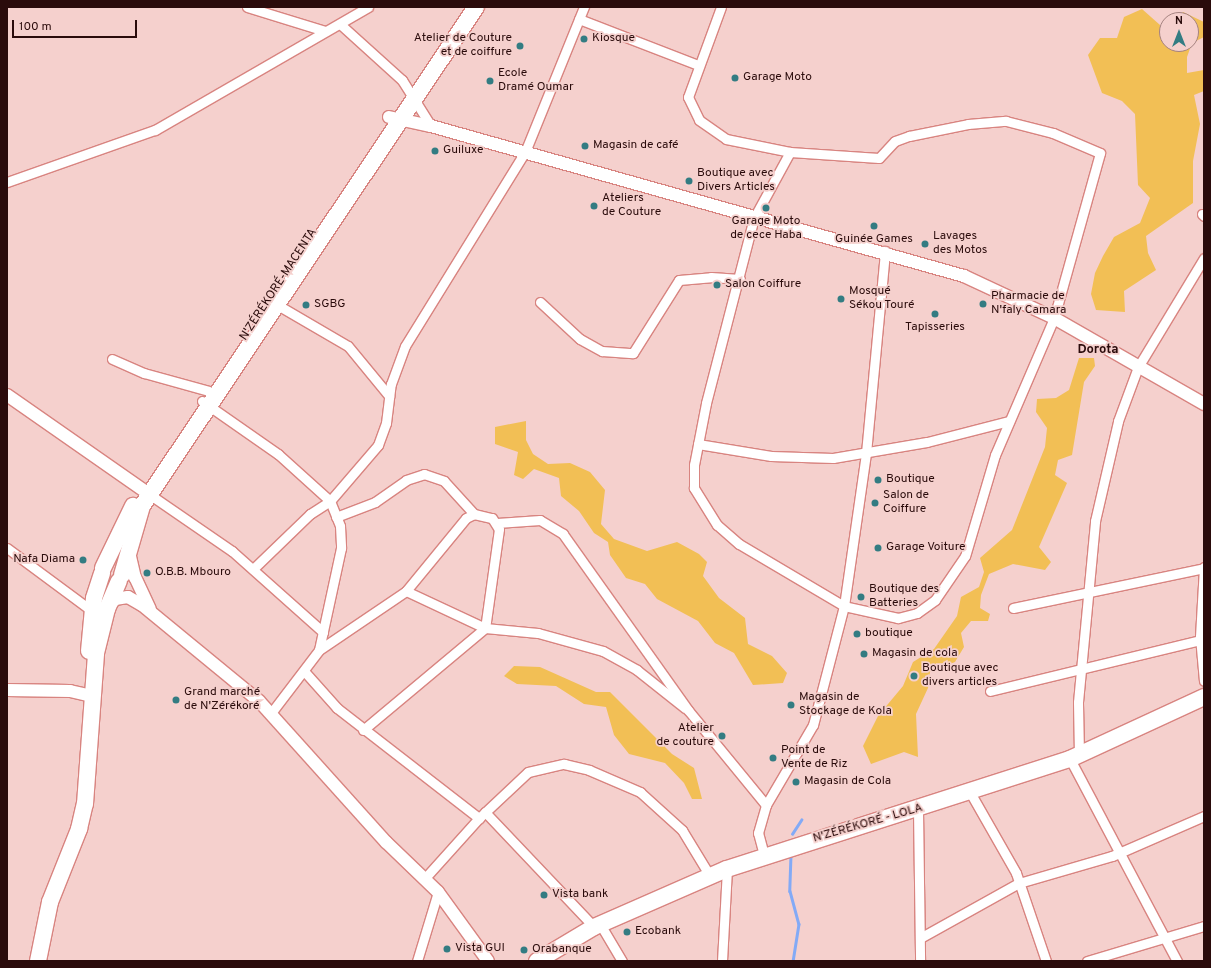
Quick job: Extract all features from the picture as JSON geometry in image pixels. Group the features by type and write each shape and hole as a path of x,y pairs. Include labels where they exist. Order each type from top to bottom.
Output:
{"highway":[{"path":"411,94 466,7"},
{"path":"38,961 50,902 79,829 85,804 92,696 89,649 99,610 102,571 146,492 207,399 273,302 393,119 476,7"},
{"path":"99,610 121,578 128,546 146,492"},
{"path":"102,571 115,564 121,578"},
{"name":"N'ZÉRÉKORÉ - LOLA","path":"537,961 597,925 727,869 764,855 971,794 1075,757 1204,697"}],"street":[{"path":"247,7 325,31"},
{"path":"7,182 155,130 368,7"},
{"path":"253,569 310,514 330,501 378,445 386,423 389,396 405,346 526,152 584,7"},
{"path":"721,7 698,65 688,97 699,120 726,139 790,152 879,158 895,141 909,136 968,124 1006,121 1053,133 1100,152 1054,318 1009,421 965,556 936,600 917,613 898,618 844,606 739,544 717,525 694,488 698,444 754,218 790,152"},
{"path":"579,19 698,65"},
{"path":"340,24 393,70 411,94 431,126"},
{"path":"393,119 431,126 526,152 754,218 885,251 964,276 1054,318 1204,404"},
{"path":"764,855 758,833 766,805 801,751 813,725 844,606 866,453 885,251"},
{"path":"1177,961 1120,853 1075,757 1088,592 1105,474 1118,421 1138,367 1204,258"},
{"path":"540,302 580,339 602,351 634,352 679,280 711,277 740,279"},
{"path":"273,302 348,346 389,396"},
{"path":"112,359 207,399 278,454 330,501 336,517 341,548 319,650"},
{"path":"7,395 146,492 198,525 253,569 322,632"},
{"path":"698,444 771,456 832,458 866,453 1009,421"},
{"path":"336,517 376,502 406,480 424,474 444,481 474,514 492,518 497,523 499,529 485,628 363,730"},
{"path":"271,713 319,650 406,591 466,518 474,514"},
{"path":"497,523 540,520 560,531 688,710 766,805"},
{"path":"128,546 135,577 152,612"},
{"path":"7,548 99,610 115,599 128,597 152,612 271,713 386,842 438,892 488,961"},
{"path":"1014,608 1204,568 1201,640 1204,682"},
{"path":"406,591 485,628 538,633 603,651 637,670 688,710"},
{"path":"990,691 1081,666 1201,640"},
{"path":"304,671 337,708 363,730 482,815 597,925 622,961"},
{"path":"7,690 70,691 92,696"},
{"path":"425,878 482,815 528,772 564,764 589,770 640,792 663,811 682,830 710,876"},
{"path":"971,794 1019,882 1046,961"},
{"path":"918,810 920,961"},
{"path":"920,938 1019,882 1120,853 1204,816"},
{"path":"722,961 727,869"},
{"path":"417,961 438,892"},
{"path":"1087,961 1165,939 1204,926"}],"shaded area":[{"path":"1142,9 1159,24 1159,52 1189,52 1187,57 1187,73 1204,70 1204,91 1194,95 1200,124 1193,161 1193,203 1146,236 1148,253 1156,270 1124,291 1125,312 1096,310 1091,294 1095,273 1114,237 1140,223 1150,198 1138,185 1135,114 1122,101 1102,93 1088,55 1100,38 1117,38 1124,17"},
{"path":"1199,20 1204,22 1204,37 1199,40"},
{"path":"1079,358 1094,358 1095,366 1084,382 1072,455 1058,460 1055,475 1067,483 1039,547 1051,562 1045,570 1013,564 989,574 981,595 980,608 990,614 988,621 971,621 961,633 964,647 955,662 930,672 928,688 916,714 918,757 904,752 871,764 863,746 878,716 903,686 913,662 934,649 957,616 961,597 979,587 984,572 980,558 1012,530 1045,447 1047,428 1036,412 1037,399 1056,398 1069,390"},
{"path":"526,421 526,440 533,454 548,464 570,463 590,472 605,490 601,524 614,539 647,551 677,542 699,554 707,562 703,576 719,598 745,618 748,644 772,656 787,673 783,683 753,685 734,653 715,643 698,621 657,599 645,584 626,578 610,555 608,542 594,533 579,511 561,496 559,478 534,469 523,479 514,475 518,452 495,444 495,427"},
{"path":"514,666 540,667 596,692 610,692 672,754 694,768 702,799 692,799 684,783 665,763 629,754 614,735 606,707 584,704 556,686 517,684 504,676"}],"waterway":[{"path":"792,834 801,820"},
{"path":"791,855 790,891 799,924 793,961"}],"place":[{"name":"Kiosque","path":"584,39"},
{"name":"Atelier de Couture et de coiffure","path":"520,46"},
{"name":"Garage Moto","path":"735,78"},
{"name":"Ecole Dramé Oumar","path":"490,81"},
{"name":"Magasin de café","path":"585,146"},
{"name":"Guiluxe","path":"435,151"},
{"name":"Boutique avec Divers Articles","path":"689,181"},
{"name":"Ateliers de Couture","path":"594,206"},
{"name":"Garage Moto de cece Haba","path":"766,208"},
{"name":"Guinée Games","path":"874,226"},
{"name":"Lavages des Motos","path":"925,244"},
{"name":"Salon Coiffure","path":"717,285"},
{"name":"Mosqué Sékou Touré","path":"841,299"},
{"name":"Pharmacie de N'faly Camara","path":"983,304"},
{"name":"SGBG","path":"306,305"},
{"name":"Tapisseries","path":"935,314"},
{"name":"Boutique","path":"878,480"},
{"name":"Salon de Coiffure","path":"875,503"},
{"name":"Garage Voiture","path":"878,548"},
{"name":"Nafa Diama","path":"83,560"},
{"name":"O.B.B. Mbouro","path":"147,573"},
{"name":"Boutique des Batteries","path":"861,597"},
{"name":"boutique","path":"857,634"},
{"name":"Magasin de cola","path":"864,654"},
{"name":"Boutique avec divers articles","path":"914,676"},
{"name":"Grand marché de N'Zérékoré","path":"176,700"},
{"name":"Magasin de Stockage de Kola","path":"791,705"},
{"name":"Atelier de couture","path":"722,736"},
{"name":"Point de Vente de Riz","path":"773,758"},
{"name":"Magasin de Cola","path":"796,782"},
{"name":"Vista bank","path":"544,895"},
{"name":"Ecobank","path":"627,932"},
{"name":"Vista GUI","path":"447,949"},
{"name":"Orabanque","path":"524,950"}],"district":[{"name":"Dorota","path":"1098,350"}]}
